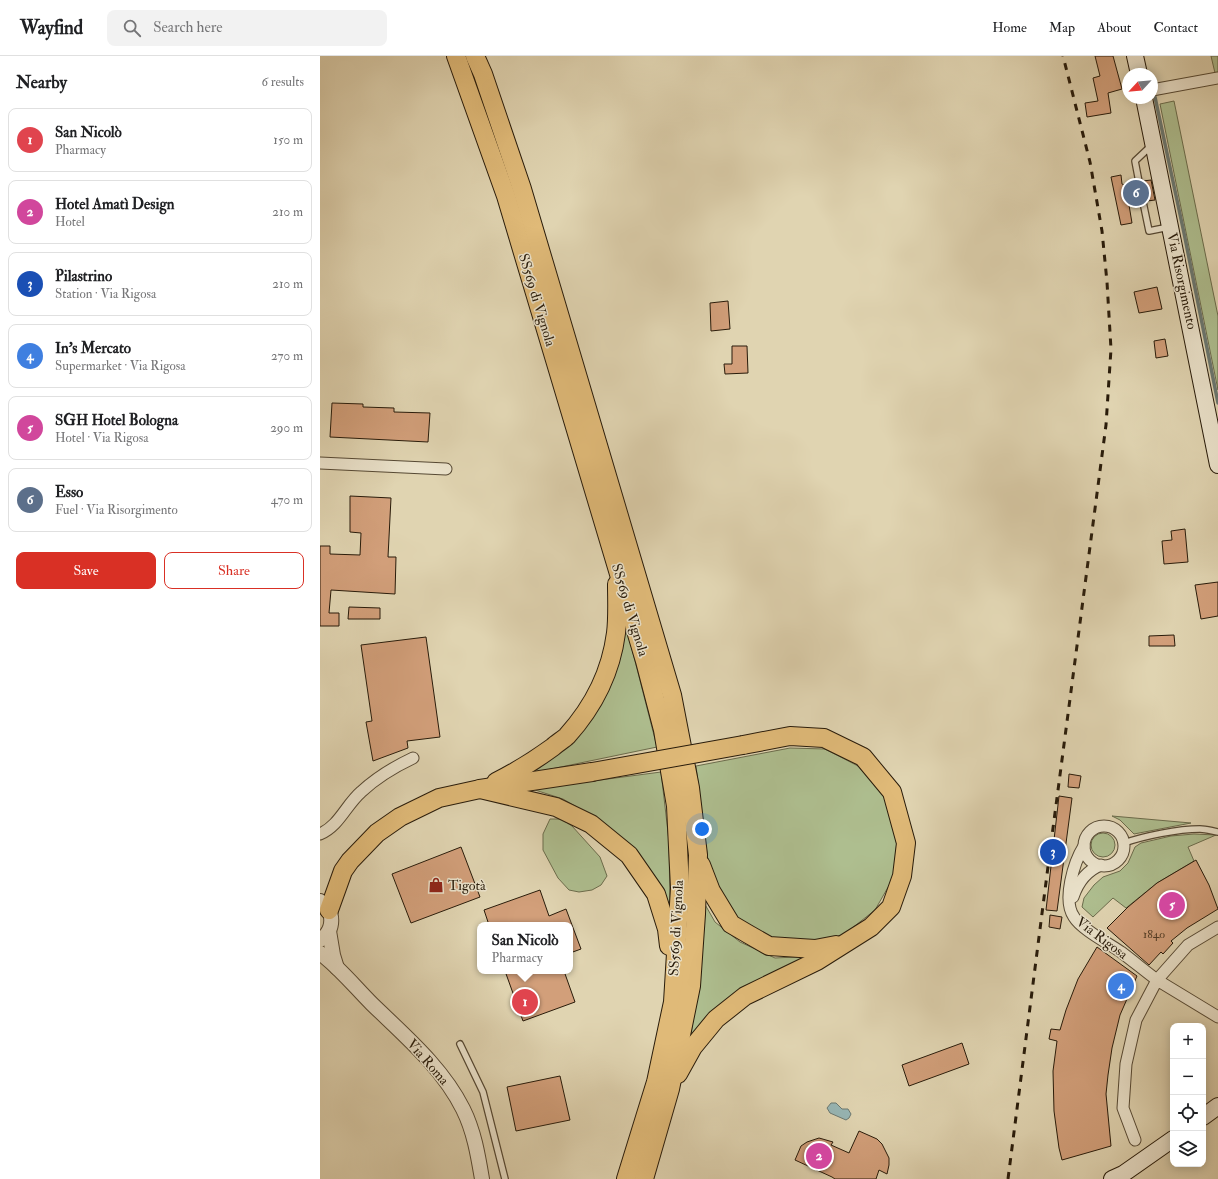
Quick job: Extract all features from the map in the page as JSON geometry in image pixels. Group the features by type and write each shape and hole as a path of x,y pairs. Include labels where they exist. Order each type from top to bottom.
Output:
{"highway":[{"name":"SS569 di Vignola","path":"456,56 506,196 645,661 663,730 676,806 680,888 673,1002 656,1082 626,1179"},
{"name":"SS569 di Vignola","path":"475,56 483,74 522,189 672,695 690,788 698,855 691,986 670,1089 644,1179"},
{"path":"480,789 508,776 538,758 566,737 587,710 602,685 610,662 616,632 616,563"},
{"path":"320,892 331,885 364,845 377,833 400,817 439,798 480,789 592,772 790,736 824,738 862,757 892,792 906,843 902,876 891,907 871,927 817,961 746,996 716,1019 693,1047 670,1089"},
{"path":"480,789 556,807 591,824 629,855 656,894 668,929 673,1002"},
{"path":"698,855 711,891 731,924 769,946 815,949 845,943"},
{"path":"324,905 343,871"}],"main road":[{"path":"1135,56 1138,68"},
{"name":"Via Risorgimento","path":"1145,104 1218,465"},
{"path":"1206,1115 1218,1106"},
{"path":"1112,1179 1123,1174 1170,1141"}],"street":[{"path":"1158,89 1218,78"},
{"path":"320,464 446,469"},
{"path":"320,834 336,822 360,792 388,770 413,758"},
{"name":"Via Rigosa","path":"1070,907 1077,886 1082,878 1092,869 1101,865 1113,864 1118,860 1123,850 1124,843 1119,832 1108,826 1102,826 1096,827 1087,834 1084,846 1077,857 1070,887 1070,907 1072,916 1079,924 1121,952 1157,980 1218,1016"},
{"path":"1084,846 1085,853 1089,859 1094,863 1101,865"},
{"name":"Via Roma","path":"324,905 331,917 331,924 324,936 338,968"},
{"path":"1135,1140 1123,1108 1126,1064 1136,1020 1157,980 1188,945 1218,927"},
{"name":"Via Roma","path":"320,953 338,968 368,1000 423,1053 436,1067 452,1089 471,1128 477,1149 482,1179"}],"lane":[{"path":"1139,182 1135,161 1153,144"},
{"path":"1143,202 1149,231 1170,227"},
{"path":"1124,843 1178,831 1200,829 1218,832"},
{"path":"460,1044 483,1092 505,1179"}],"green space":[{"path":"1211,56 1218,56 1218,73 1215,73"},
{"path":"1174,101 1218,316 1218,390 1160,104"},
{"path":"624,618 657,747 532,773 550,760 581,731"},
{"path":"790,748 825,749 858,766 885,796 897,836 895,875 875,910 842,936 811,944 770,939 740,923 720,897 709,869 696,766"},
{"path":"661,772 669,841 670,911 630,845 604,823 563,799 532,789"},
{"path":"1112,816 1191,823 1134,834 1120,820"},
{"path":"550,819 561,819 572,826 600,857 607,876 601,885 592,890 579,892 569,890 558,878 543,850 543,834"},
{"path":"1103,833 1111,837 1115,845 1111,853 1103,857 1095,853 1091,845 1095,837"},
{"path":"1194,834 1216,835 1188,847 1194,861 1157,883 1126,908 1113,898 1093,917 1082,907 1084,898 1094,885 1103,877 1120,871 1128,863 1135,847 1141,843 1171,836"},
{"path":"703,901 715,922 740,942 775,958 814,956 689,1047 698,974"}],"water":[{"path":"831,1103 836,1103 842,1109 848,1109 851,1114 849,1118 846,1120 830,1113 827,1108"}],"building":[{"path":"1095,56 1113,56 1122,89 1108,93 1111,113 1087,117 1085,103 1098,101 1093,78 1100,76"},
{"path":"1121,175 1122,184 1124,185 1135,183 1139,186 1142,185 1143,181 1151,180 1155,200 1147,201 1143,198 1140,199 1139,203 1129,205 1132,223 1121,225 1111,177"},
{"path":"1157,287 1162,309 1139,313 1134,292"},
{"path":"728,301 730,329 711,331 710,303"},
{"path":"1165,339 1168,356 1156,358 1154,341"},
{"path":"732,346 747,346 748,373 725,374 724,364 732,364"},
{"path":"332,403 363,404 363,407 394,408 394,412 430,413 428,442 330,437"},
{"path":"350,496 391,498 388,557 396,557 395,594 331,590 329,613 339,613 339,626 320,626 320,546 330,546 330,554 360,555 361,533 350,532"},
{"path":"1185,529 1188,562 1164,564 1162,541 1172,540 1171,531"},
{"path":"1218,582 1218,616 1201,619 1195,585"},
{"path":"349,607 380,608 380,619 348,619"},
{"path":"1174,635 1175,646 1149,646 1149,636"},
{"path":"426,637 440,737 407,741 408,748 373,761 366,722 372,721 361,645"},
{"path":"1069,774 1081,776 1079,788 1068,787"},
{"path":"1059,796 1072,798 1057,911 1046,910"},
{"name":"Tigotà","path":"461,847 480,897 411,923 392,874"},
{"path":"1196,860 1209,885 1218,909 1187,928 1171,941 1173,943 1163,954 1161,952 1149,965 1107,928 1128,907 1157,883"},
{"path":"540,890 549,916 566,909 571,922 488,922 484,910"},
{"path":"1050,915 1062,917 1060,929 1049,927"},
{"path":"573,928 581,949 573,952"},
{"path":"1097,947 1137,976 1120,1015 1112,1048 1106,1094 1111,1146 1062,1160 1054,1111 1053,1071 1057,1041 1049,1039 1051,1029 1060,1030 1078,979"},
{"path":"506,974 565,974 575,1002 523,1021"},
{"path":"962,1043 969,1064 909,1086 902,1065"},
{"path":"560,1076 570,1120 516,1131 507,1087"},
{"path":"859,1131 877,1139 882,1144 889,1158 887,1174 879,1170 876,1179 835,1179 795,1160 801,1146 807,1142 819,1138 833,1142 831,1145 849,1153"}],"waterway":[{"path":"1156,104 1218,403"}],"railway":[{"path":"1008,1179 1106,425 1111,349 1102,231 1090,162 1063,56"}],"place":[{"name":"Esso","path":"1136,193"},
{"name":"Pilastrino","path":"1053,852"},
{"name":"Tigotà","path":"436,885"},
{"name":"SGH Hotel Bologna","path":"1172,905"},
{"name":"In's Mercato","path":"1121,986"},
{"name":"San Nicolò","path":"525,1002"},
{"name":"Hotel Amatì Design","path":"819,1156"}]}
